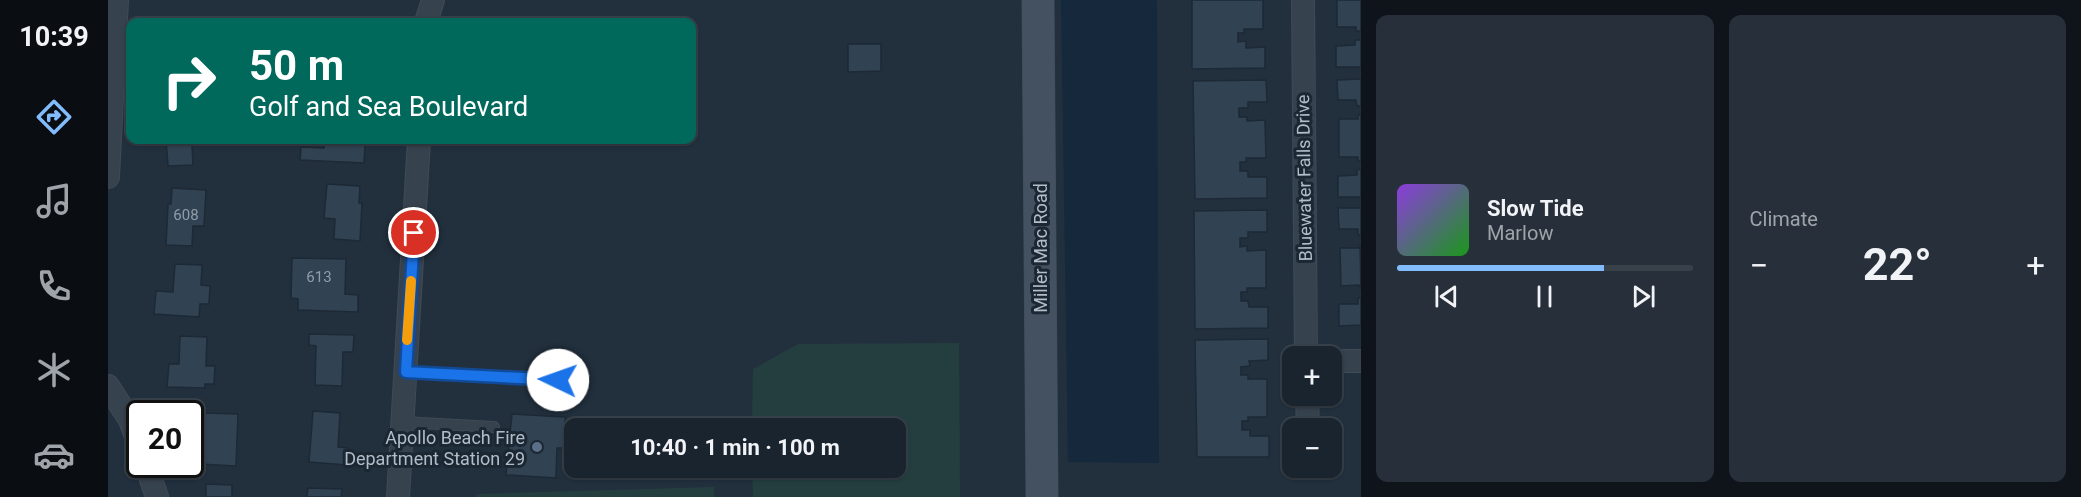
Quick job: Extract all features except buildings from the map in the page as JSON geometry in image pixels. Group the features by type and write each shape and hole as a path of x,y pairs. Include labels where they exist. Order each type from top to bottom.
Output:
{"street":[{"path":"108,177 117,0"},
{"path":"426,18 427,0"},
{"path":"427,18 433,0"},
{"name":"Miller Mac Road","path":"1038,0 1042,497"},
{"name":"Bluewater Falls Drive","path":"1302,0 1306,346"},
{"path":"398,497 419,144"},
{"path":"1342,361 1361,361"},
{"path":"108,386 126,414"},
{"path":"150,478 157,497"}],"lane":[{"path":"406,372 558,380"},
{"path":"403,422 495,427"}],"green space":[{"path":"959,343 960,497 753,497 752,478 906,478 906,418 752,418 753,369 798,344"},
{"path":"714,487 714,497 476,497 477,494"}],"water":[{"path":"1061,0 1157,0 1159,463 1068,462"}],"slow traffic":[{"path":"407,340 411,281"}],"place":[{"name":"Apollo Beach Fire Department Station 29","path":"537,447"}],"route":[{"path":"414,233 406,372 558,380"}]}
